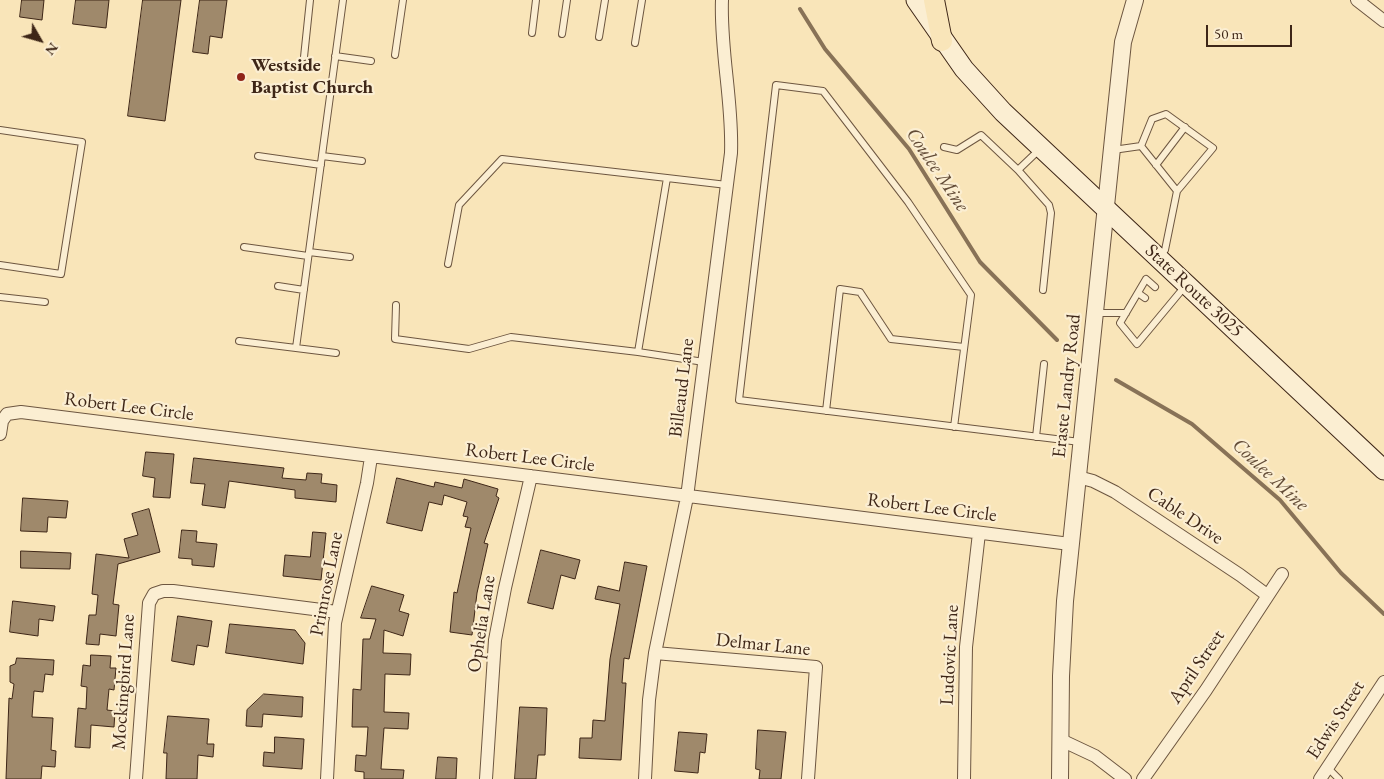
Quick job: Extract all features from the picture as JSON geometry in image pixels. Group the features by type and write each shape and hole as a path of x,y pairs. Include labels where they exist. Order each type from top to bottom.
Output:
{"main road":[{"name":"State Route 3025","path":"916,0 942,41 1003,112 1384,470"},
{"path":"934,0 942,41"}],"street":[{"name":"Billeaud Lane","path":"645,779 649,700 655,653 687,497 727,185 732,129 723,37 722,0"},
{"name":"Eraste Landry Road","path":"1060,779 1061,676 1070,544 1124,42 1135,0"},
{"path":"1357,0 1384,21"},
{"name":"Robert Lee Circle","path":"0,434 4,418 11,413 20,412 1070,544"},
{"name":"Primrose Lane","path":"327,779 337,612 367,483 370,457"},
{"name":"Ophelia Lane","path":"486,779 496,640 505,588 531,476"},
{"name":"Cable Drive","path":"1078,478 1093,481 1115,492 1267,595"},
{"name":"Ludovic Lane","path":"964,779 966,647 979,533"},
{"name":"April Street","path":"1143,779 1206,690 1282,574"},
{"name":"Mockingbird Lane","path":"136,779 149,603 154,594 163,591 173,591 337,612"},
{"name":"Delmar Lane","path":"655,653 816,667 808,779"},
{"name":"Edwis Street","path":"1320,779 1384,682"},
{"path":"1061,740 1095,756 1125,779"}],"lane":[{"path":"304,57 310,0"},
{"path":"296,348 343,0"},
{"path":"395,55 403,0"},
{"path":"532,33 536,0"},
{"path":"562,34 567,0"},
{"path":"599,37 605,0"},
{"path":"636,43 642,0"},
{"path":"335,56 371,61"},
{"path":"954,427 970,295 908,202 823,92 776,85 738,400 954,427 1081,442"},
{"path":"1141,146 1152,119 1166,114 1213,148 1177,191 1165,250 1159,258"},
{"path":"1156,165 1185,127"},
{"path":"0,130 82,142 60,274 0,265"},
{"path":"944,147 957,150 981,135 1018,170 1049,205 1051,213 1043,290"},
{"path":"1112,151 1141,146"},
{"path":"1141,146 1177,191"},
{"path":"1018,170 1041,148"},
{"path":"258,156 321,165"},
{"path":"322,156 362,161"},
{"path":"448,264 458,205 502,159 727,185"},
{"path":"638,352 666,178"},
{"path":"244,247 350,258"},
{"path":"1156,287 1146,279 1120,324 1137,344 1163,313 1170,298 1187,284"},
{"path":"278,286 304,290"},
{"path":"826,411 840,289 860,292 891,339 964,347"},
{"path":"1138,293 1145,298"},
{"path":"0,297 45,302"},
{"path":"396,305 395,339 469,349 511,337 704,362"},
{"path":"1157,308 1163,313"},
{"path":"1094,313 1129,311"},
{"path":"1145,321 1151,327"},
{"path":"239,341 336,353"},
{"path":"1036,437 1044,364"},
{"path":"1328,768 1339,779"}],"building":[{"path":"22,0 44,0 42,20 20,17"},
{"path":"76,0 109,0 106,28 73,24"},
{"path":"143,0 181,0 165,121 128,116"},
{"path":"200,0 227,0 222,38 210,36 208,54 193,52"},
{"path":"146,452 174,454 170,498 153,497 155,478 143,476"},
{"path":"194,458 284,468 282,478 306,480 307,473 322,474 321,483 337,485 336,502 295,498 295,490 229,481 225,508 202,505 205,484 191,483"},
{"path":"397,478 434,487 435,482 462,488 464,479 498,489 496,496 499,498 484,543 488,544 477,593 472,635 450,632 454,592 457,593 471,528 465,527 468,517 463,516 467,502 444,495 442,505 429,502 422,531 387,523"},
{"path":"23,498 68,501 66,518 48,517 47,532 21,531"},
{"path":"149,509 160,552 118,564 113,604 119,605 116,636 100,634 99,645 86,644 89,615 96,615 98,595 92,594 96,554 129,558 124,539 138,535 132,514"},
{"path":"182,530 197,531 196,542 217,544 214,567 192,565 192,559 179,558"},
{"path":"313,532 326,533 321,580 283,576 285,555 310,557"},
{"path":"541,550 580,560 575,579 561,575 553,609 528,603"},
{"path":"21,551 71,553 70,569 21,568"},
{"path":"625,562 647,566 629,659 624,658 622,683 626,683 621,760 579,758 580,738 592,738 593,720 605,721 610,659 620,604 595,599 598,586 619,591"},
{"path":"372,586 404,595 399,611 409,614 403,636 384,630 383,653 411,654 410,675 385,674 384,712 409,713 408,729 384,728 381,769 404,770 403,779 364,779 364,772 355,771 356,755 366,756 368,727 352,727 353,689 361,690 363,639 370,639 376,619 361,618"},
{"path":"13,601 55,606 53,621 39,619 38,636 10,632"},
{"path":"178,616 212,621 208,647 197,645 194,665 172,661"},
{"path":"230,624 295,630 305,643 303,664 226,653"},
{"path":"91,655 111,656 110,668 116,668 114,690 109,689 107,710 115,711 114,727 91,725 90,748 75,747 78,708 86,709 87,687 81,686 83,665 90,666"},
{"path":"17,658 54,660 53,675 45,674 43,692 34,691 32,717 53,718 51,750 56,751 55,767 42,766 41,779 6,779 9,698 12,699 14,684 10,682 10,666 15,664"},
{"path":"264,694 303,697 302,717 263,714 262,727 246,726 247,710"},
{"path":"520,707 547,708 545,755 538,755 536,779 515,779"},
{"path":"168,716 209,719 207,744 214,744 213,757 198,755 197,779 166,779 167,753 164,753"},
{"path":"758,730 786,732 781,779 759,779 760,770 756,769"},
{"path":"679,732 707,734 705,753 700,752 698,773 675,771"},
{"path":"275,737 304,739 302,769 263,766 264,752 274,753"},
{"path":"438,757 457,758 456,779 436,779"}],"waterway":[{"name":"Coulee Mine","path":"800,9 825,49 909,149 980,262 1057,340"},
{"name":"Coulee Mine","path":"1116,380 1192,424 1280,500 1341,573 1384,614"}],"place":[{"name":"Westside Baptist Church","path":"241,77"}]}
